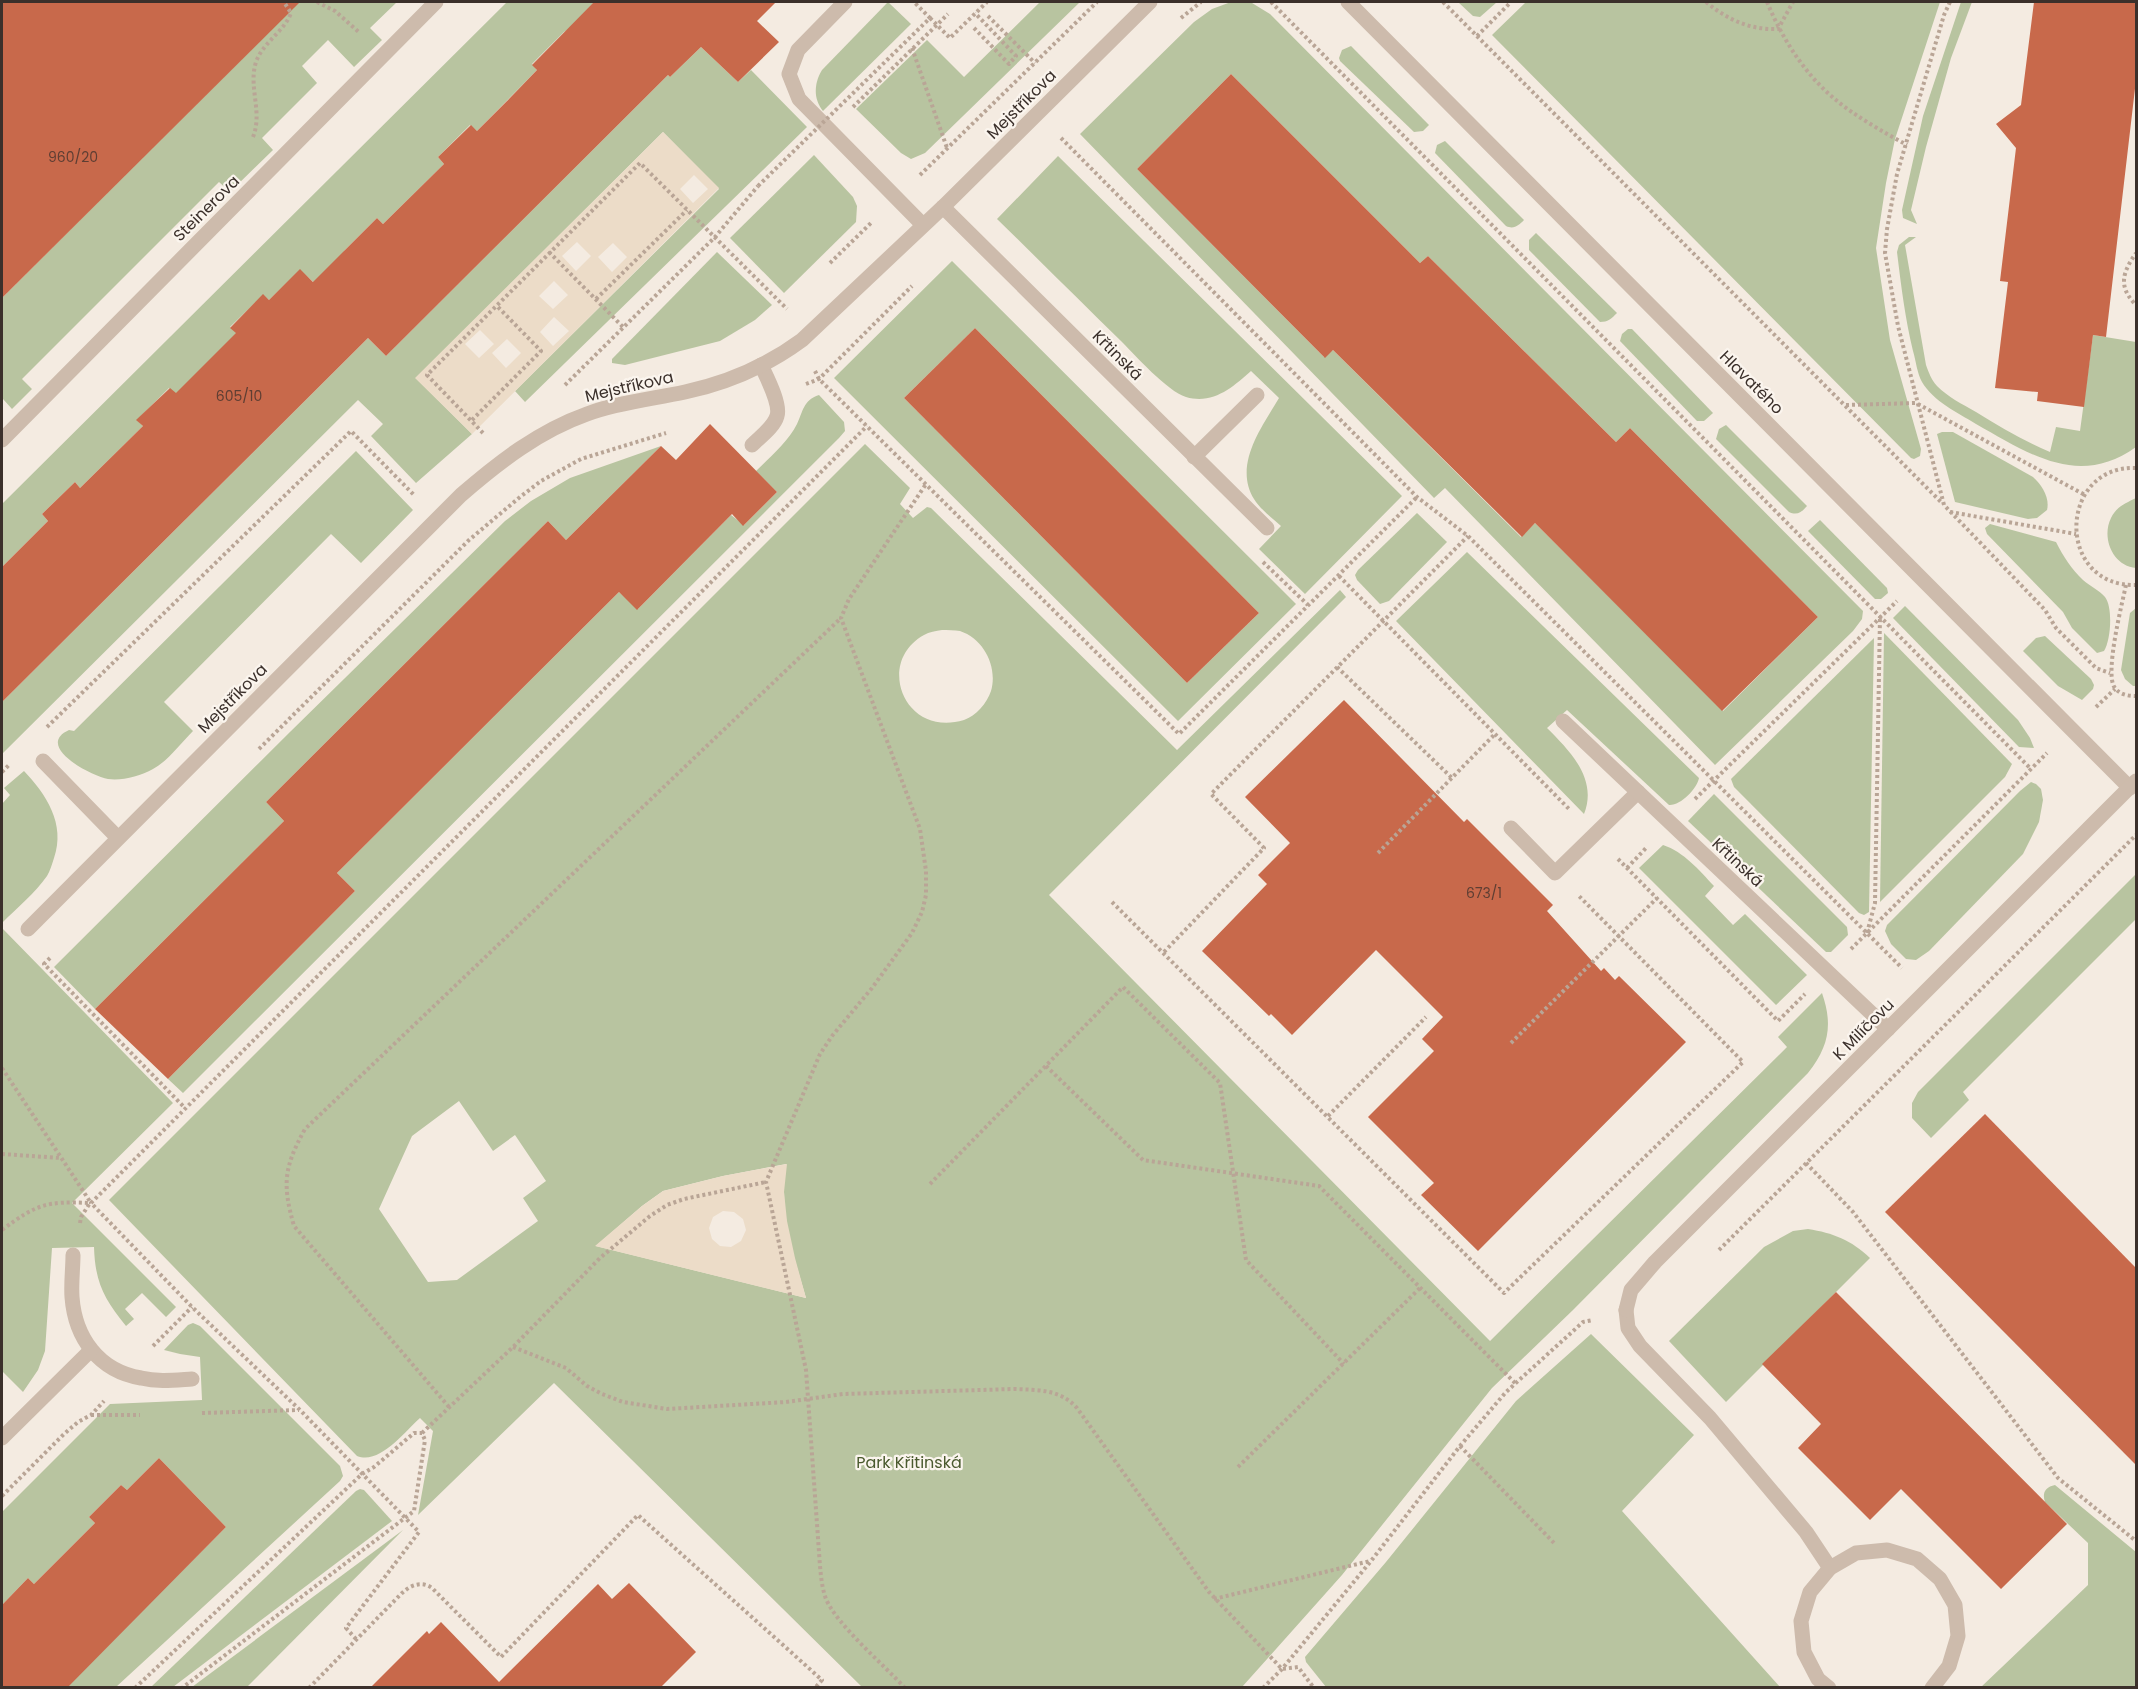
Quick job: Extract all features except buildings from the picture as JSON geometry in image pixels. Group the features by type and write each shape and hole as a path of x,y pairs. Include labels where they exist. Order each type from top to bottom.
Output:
{"street":[{"name":"Steinerova","path":"2,440 436,2"},
{"path":"845,2 798,50 789,75 799,99 923,225"},
{"name":"Mejstříkova","path":"28,929 461,495 499,462 545,433 588,414 730,379 783,353 802,339 943,207 1150,2"},
{"name":"Hlavatého","path":"1348,2 2072,730 2133,785"},
{"name":"Křtinská","path":"943,207 1267,528"},
{"path":"752,445 778,415 778,407 761,365"},
{"path":"1194,457 1257,395"},
{"name":"Křtinská","path":"1563,721 1888,1029"},
{"path":"43,761 118,838"},
{"name":"K Milíčovu","path":"1626,1310 1631,1290 1655,1262 2133,785"},
{"path":"1511,828 1555,873 1638,792"},
{"path":"73,1255 74,1315 80,1334 91,1350 107,1365 127,1375 153,1380 192,1379"},
{"path":"1626,1310 1628,1328 1640,1346 1718,1427 1806,1532 1830,1568"},
{"path":"2,1438 91,1350"},
{"path":"1829,1688 1818,1679 1804,1652 1801,1621 1810,1592 1830,1568 1856,1553 1887,1550 1917,1559 1940,1579 1955,1605 1958,1636 1949,1666 1932,1688"}],"path":[{"path":"259,180 247,167 247,154 257,128 252,79 256,61 265,45 288,21 291,13 284,2"},
{"path":"914,2 950,38 987,2"},
{"path":"828,265 1097,2"},
{"path":"1173,26 1201,2"},
{"path":"1271,2 2031,769"},
{"path":"1443,2 1944,505 2045,610 2056,628 2096,668 2110,674"},
{"path":"1477,36 1511,2"},
{"path":"1706,2 1747,27 1763,30 1778,29"},
{"path":"1767,2 1778,29 1796,55 1836,100 1907,145"},
{"path":"1778,29 1794,2"},
{"path":"1944,505 1916,403 1898,326 1885,253 1897,174 1944,15 1950,2"},
{"path":"974,28 1009,64 1016,56 975,13"},
{"path":"846,114 948,14"},
{"path":"988,16 1035,63"},
{"path":"572,384 562,388 714,237 758,186 930,18"},
{"path":"912,48 948,148"},
{"path":"1053,146 1069,130"},
{"path":"1061,138 1417,497 1468,536 1952,1017"},
{"path":"488,437 427,375 640,163 786,306 819,379 1179,734 1417,497"},
{"path":"914,174 920,175"},
{"path":"596,299 687,210"},
{"path":"549,252 622,327"},
{"path":"2134,303 2125,293 2124,281 2136,253"},
{"path":"774,397 819,379 916,283"},
{"path":"472,420 541,351 497,306"},
{"path":"779,313 786,306"},
{"path":"1846,405 1916,403 2085,495"},
{"path":"2,1230 40,1205 65,1202 91,1203 867,426"},
{"path":"45,729 351,431 396,476"},
{"path":"252,756 470,540 519,497 581,459 671,431"},
{"path":"2136,468 2121,470 2100,478 2085,495 2076,520 2076,534 2082,555 2088,563 2105,578 2126,585 2136,585"},
{"path":"448,1407 294,1226 287,1203 285,1178 291,1154 305,1129 842,618 849,599 926,484"},
{"path":"1949,512 2076,534"},
{"path":"1164,952 1264,848 1211,794 1468,536"},
{"path":"1627,868 1921,577"},
{"path":"2126,585 2110,674 2115,689 2121,693 2136,696"},
{"path":"1867,933 1875,903 1880,617"},
{"path":"842,618 920,829 926,871 926,896 922,912 912,933 820,1054 766,1182 806,1370 823,1591 840,1621 905,1688"},
{"path":"1337,667 1452,778"},
{"path":"1828,972 2031,769 2115,689"},
{"path":"1378,853 1495,734"},
{"path":"2,772 15,759"},
{"path":"2136,834 1806,1163 1853,1212 2058,1478 2136,1541"},
{"path":"1112,902 1504,1293 1743,1062 1555,873"},
{"path":"1511,1043 1657,898"},
{"path":"52,955 44,964 185,1108"},
{"path":"930,1184 1123,987 1220,1083 1246,1260 1344,1364"},
{"path":"1328,1116 1426,1017"},
{"path":"1046,1066 1143,1160 1318,1186 1516,1384"},
{"path":"2,1068 91,1203 192,1307 300,1410 418,1532 346,1628 356,1639"},
{"path":"2,1154 62,1158"},
{"path":"135,1688 362,1474 374,1467 414,1433 422,1433 513,1347 600,1258 650,1216 667,1205 684,1199 766,1182"},
{"path":"1238,1467 1420,1288"},
{"path":"1263,1688 1371,1561 1460,1446 1506,1392 1583,1322 1626,1310"},
{"path":"513,1347 566,1368 587,1386 602,1394 623,1402 667,1409 809,1399 843,1394 1014,1389 1057,1393 1069,1399 1214,1599 1281,1669"},
{"path":"2,1496 64,1434 91,1415"},
{"path":"182,1688 414,1511 425,1440 422,1433"},
{"path":"1460,1446 1555,1544"},
{"path":"309,1688 406,1589 417,1584 424,1584 432,1588 501,1657 638,1515 822,1680 815,1688"},
{"path":"1214,1599 1371,1561"},
{"path":"1281,1669 1298,1667 1314,1688"}],"green space":[{"path":"271,2 397,2 370,28 382,40 354,67 328,40 302,66 317,83 262,138 273,150 230,192 219,182 22,379 32,389 12,409 2,400 2,298 285,16"},
{"path":"507,2 594,2 601,8 564,32 532,64 537,70 477,131 470,125 438,157 444,164 383,224 377,218 345,250 319,287 300,270 269,300 263,295 230,327 237,333 176,394 169,388 137,420 143,426 80,488 75,482 42,514 48,521 2,567 2,504"},
{"path":"888,2 911,24 823,111 816,91 817,80 822,70"},
{"path":"1040,2 1080,2 925,153 911,159 901,153 856,109 927,40 964,77"},
{"path":"1231,2 1252,3 1270,14 1863,611 1862,619 1853,631 1715,765 1445,488 1434,498 1080,134 1194,22 1212,9","holes":["1231,74 1420,263 1428,256 1616,442 1630,428 1818,617 1723,711 1535,523 1521,537 1333,350 1324,357 1137,169"]},
{"path":"1458,2 1497,2 1480,17 1473,16"},
{"path":"1526,2 1940,2 1895,139 1876,248 1890,340 1921,449 1920,456 1911,458 1492,35"},
{"path":"1961,2 1972,2 1951,58 1926,147 1911,210 1917,224 1903,218 1902,210 1923,116"},
{"path":"1351,46 1429,125 1423,131 1414,132 1340,61 1342,50"},
{"path":"701,47 738,82 751,70 807,127 525,402 515,391 719,189 663,132 416,378 472,434 416,483 371,436 383,424 358,400 2,754 2,702 368,338 386,356 668,75 670,77"},
{"path":"1445,141 1524,220 1522,222 1514,227 1506,226 1435,153 1437,145"},
{"path":"814,155 853,197 857,206 856,222 784,293 730,238"},
{"path":"1058,156 1402,496 1305,594 1259,549 1281,526 1257,503 1248,486 1248,460 1252,447 1279,398 1251,371 1222,393 1205,399 1186,397 1170,388 997,219"},
{"path":"1536,233 1617,313 1613,317 1600,322 1529,250 1529,240"},
{"path":"1909,237 1916,237 1905,245 1926,365 1933,381 1941,390 2003,428 2050,452 2056,427 2080,431 2093,335 2136,342 2136,447 2115,459 2094,465 2074,466 2054,462 2015,446 1939,401 1927,389 1919,375 1903,302 1897,252 1899,245"},
{"path":"717,252 772,305 755,320 720,341 625,365 612,363 612,359"},
{"path":"952,261 1296,604 1178,721 834,378","holes":["975,328 1259,613 1187,683 904,398"]},
{"path":"1632,329 1713,413 1704,421 1697,421 1620,341 1622,334"},
{"path":"819,395 844,422 845,431 839,438 183,1093 168,1079 355,891 337,873 619,592 638,609 731,515 744,525 777,492 756,471 789,437 807,403"},
{"path":"1726,425 1807,506 1803,510 1799,513 1789,512 1716,439 1719,429"},
{"path":"1953,432 2033,477 2044,492 2048,505 2047,510 2037,518 2028,519 1955,502 1937,434"},
{"name":"Park Křitinská","path":"865,444 910,488 900,504 913,518 927,507 931,508 1177,750 1340,590 1346,597 1049,895 1490,1341 1787,1047 1778,1037 1822,993 1827,1015 1825,1044 1808,1073 1573,1310 1492,1388 1342,1575 1242,1687 862,1687 554,1383 418,1515 433,1431 420,1418 383,1452 366,1458 357,1456 109,1200","holes":["942,630 960,631 976,640 991,664 993,682 989,696 977,712 964,720 943,723 926,718 912,708 903,694 899,679 901,662 909,647 926,634","459,1101 493,1151 515,1135 546,1181 523,1198 538,1221 457,1280 428,1282 379,1209 412,1136","786,1164 784,1185 786,1219 806,1298 596,1246 663,1191"]},
{"path":"661,446 566,540 548,521 266,802 284,821 95,1009 54,967 505,521 531,501 570,478"},
{"path":"356,451 413,510 361,563 331,534 164,702 193,731 159,765 137,776 108,779 79,766 61,752 58,744 60,737 69,730 74,731"},
{"path":"2136,498 2136,568 2128,566 2115,557 2107,534 2111,518 2116,511"},
{"path":"1417,513 1447,542 1389,601 1380,604 1355,575"},
{"path":"1820,520 1887,588 1888,593 1881,599 1875,599 1808,531"},
{"path":"1990,524 2056,542 2075,572 2103,595 2108,602 2110,624 2104,651 2097,653 2072,628 2063,612 1987,534 1985,528"},
{"path":"1467,552 1699,778 1687,796 1678,803 1669,805 1567,710 1547,728 1573,756 1585,777 1587,801 1584,814 1396,621"},
{"path":"1905,606 2018,720 2034,748 2019,747 1893,618"},
{"path":"2136,608 2136,686 2133,686 2125,679 2121,670 2130,613"},
{"path":"1884,633 2012,764 2005,777 1880,902"},
{"path":"2045,636 2091,679 2093,689 2082,700 2058,686 2023,651 2036,638"},
{"path":"1874,638 1869,912 1864,915 1859,913 1734,787 1731,779"},
{"path":"24,771 40,790 52,810 56,822 57,845 47,876 2,923 2,804 10,795 4,788"},
{"path":"2031,782 2041,789 2043,800 2039,822 2023,854 1929,951 1916,960 1906,959 1891,944 1885,931 1887,925"},
{"path":"1714,794 1847,927 1848,935 1831,952 1826,952 1688,821"},
{"path":"1663,845 1684,857 1714,886 1705,896 1733,925 1745,914 1807,975 1776,1005 1639,868"},
{"path":"2136,874 2136,919 1963,1092 1969,1100 1931,1138 1912,1118 1912,1103 1918,1092"},
{"path":"2,928 173,1103 72,1203 176,1307 166,1317 142,1293 125,1309 134,1319 126,1326 102,1290 96,1270 94,1247 52,1248 45,1351 38,1370 23,1392 2,1371"},
{"path":"1808,1229 1841,1238 1856,1246 1870,1258 1726,1402 1669,1341 1764,1247 1793,1231"},
{"path":"193,1323 200,1326 340,1466 343,1476 116,1687 67,1687 226,1527 159,1458 127,1490 121,1485 89,1517 95,1523 34,1584 28,1578 2,1605 2,1512 110,1404 202,1400 200,1357 164,1350 188,1325"},
{"path":"1591,1334 1694,1435 1622,1511 1780,1687 1326,1687 1306,1662 1305,1657 1386,1562 1516,1401"},
{"path":"2055,1485 2136,1552 2136,1687 1980,1688 2088,1585 2088,1543 2045,1502 2045,1491"},
{"path":"364,1490 392,1521 173,1687 151,1687 356,1491"},
{"path":"403,1530 247,1687 192,1687"}],"shaded area":[{"path":"663,132 719,188 472,434 415,378","holes":["694,175 708,189 693,203 680,189","577,242 591,256 576,271 562,256","613,243 627,257 612,272 598,257","554,281 568,295 553,309 539,296","554,317 569,331 553,346 540,332","480,330 494,344 479,358 465,344","507,339 521,353 506,368 492,353"]},
{"path":"787,1164 784,1192 787,1221 806,1298 595,1246 663,1191 723,1176","holes":["723,1211 734,1212 743,1219 746,1230 741,1241 731,1247 720,1246 712,1239 709,1228 713,1217"]}]}
